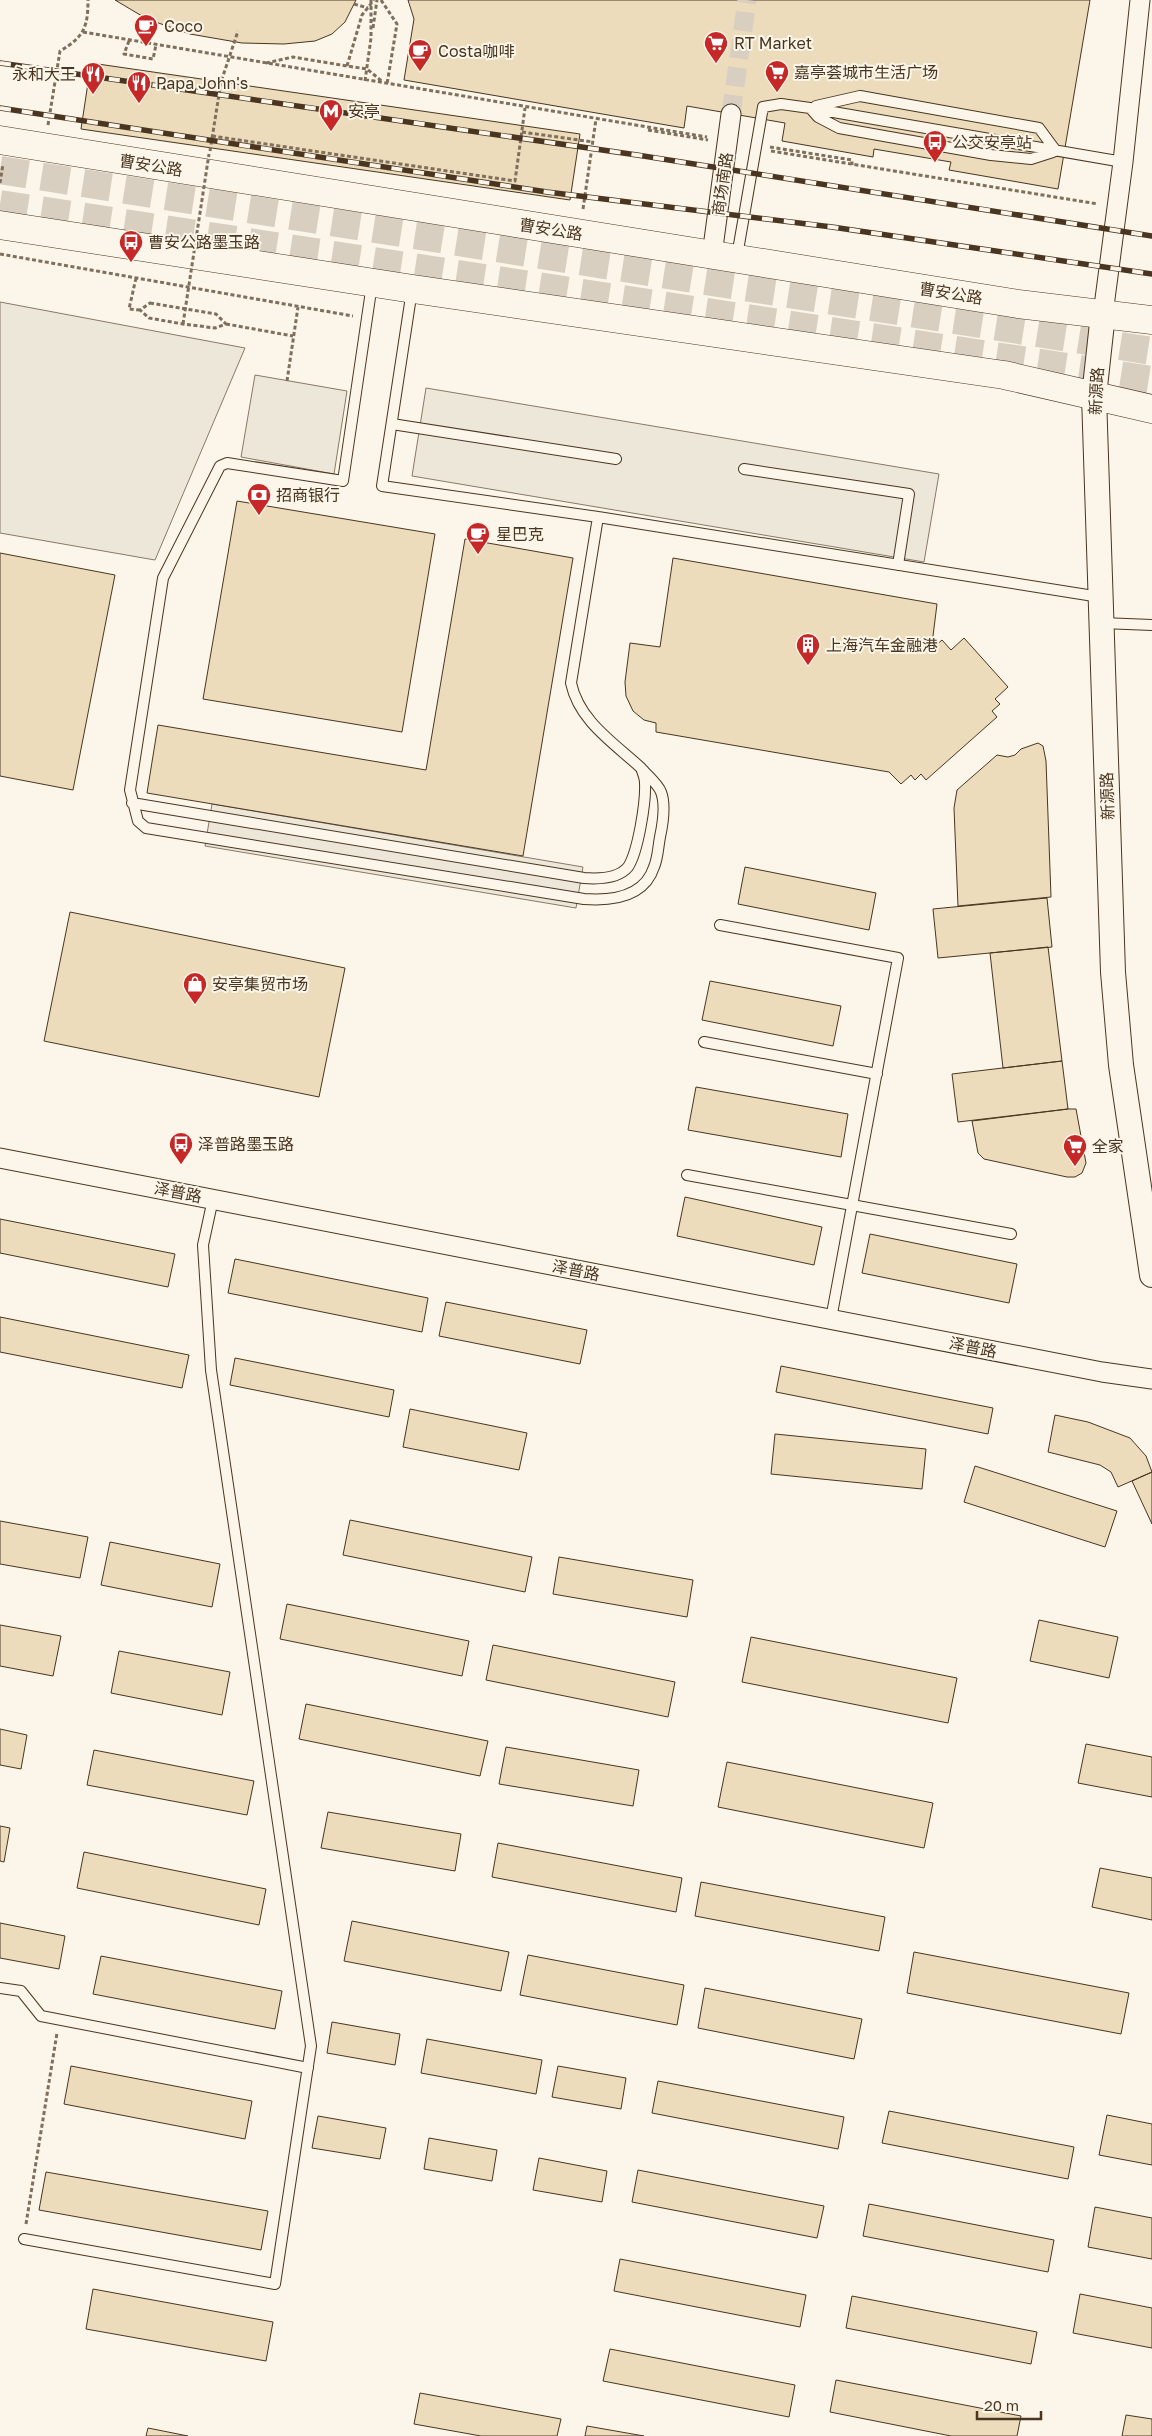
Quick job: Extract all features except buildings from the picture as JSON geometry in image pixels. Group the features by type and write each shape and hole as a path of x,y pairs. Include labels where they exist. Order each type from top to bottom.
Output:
{"main road":[{"name":"曹安公路","path":"3,141 1018,304 1152,320"},
{"path":"0,225 372,283 1004,376 1152,409"}],"street":[{"path":"1103,314 1123,162 1140,0"},
{"name":"商场南路","path":"724,257 728,142 731,114"},
{"name":"新源路","path":"1103,314 1094,396 1116,1000 1121,1065 1133,1159 1152,1275"},
{"name":"泽普路","path":"0,1158 1102,1372 1152,1379"}],"lane":[{"path":"810,108 860,96 947,110 1039,128 1056,151"},
{"path":"724,257 756,147 763,107 781,104 810,108 1123,162"},
{"path":"810,108 818,117 839,128 939,146 991,155 1031,159 1056,151"},
{"path":"372,283 343,481 227,463 220,466 163,578 130,790 138,821 146,828 584,899 606,900 627,895 644,885 654,868 663,824 661,791 641,768 590,721 574,700 570,683 598,517"},
{"path":"413,289 382,486 598,517 1100,597"},
{"path":"392,424 616,459"},
{"path":"744,469 909,494 898,565"},
{"path":"1101,623 1152,625"},
{"path":"132,803 598,879 617,874 627,868 634,854 645,792 645,781 641,768"},
{"path":"720,925 898,958 831,1319"},
{"path":"704,1042 877,1074"},
{"path":"687,1174 1011,1234"},
{"path":"24,2240 275,2284 311,2046 211,1370 203,1245 214,1199"},
{"path":"0,1988 20,1992 41,2016 308,2068"}],"path":[{"path":"38,126 48,128 60,51 83,32 88,20 88,0"},
{"path":"371,38 371,9 374,0"},
{"path":"365,81 374,0"},
{"path":"347,66 362,15 374,0"},
{"path":"381,0 397,24 387,86"},
{"path":"354,4 371,9"},
{"path":"183,324 221,82 238,31"},
{"path":"83,32 728,142"},
{"path":"156,45 154,52 152,59 124,54 127,41 155,46 229,57 262,63 293,57 367,70 387,86 728,142"},
{"path":"212,136 515,181 526,108"},
{"path":"582,215 596,119"},
{"path":"522,132 593,142"},
{"path":"0,183 3,141"},
{"path":"756,147 852,165 1116,207"},
{"path":"0,254 367,318"},
{"path":"136,278 129,309 140,310 149,318 215,328 226,324 293,336"},
{"path":"140,310 150,303 216,314 226,324"},
{"path":"287,381 298,307"},
{"path":"24,2240 60,2020"}],"shaded area":[{"path":"0,302 245,348 155,560 0,533"},
{"path":"255,375 347,391 334,474 241,457"},
{"path":"426,388 939,474 924,562 412,476"},
{"path":"212,804 583,867 576,908 205,846"}],"tunnel":[{"path":"731,114 747,0"},
{"path":"0,170 1152,351"},
{"path":"0,204 1152,380"}],"railway":[{"path":"0,63 637,155 1152,236"},
{"path":"0,108 547,192 832,227 1152,274"}],"place":[{"name":"Coco","path":"146,47"},
{"name":"RT Market","path":"716,64"},
{"name":"Costa咖啡","path":"420,72"},
{"name":"嘉亭荟城市生活广场","path":"777,93"},
{"name":"永和大王","path":"93,95"},
{"name":"Papa John's","path":"139,104"},
{"name":"安亭","path":"331,132"},
{"name":"公交安亭站","path":"935,163"},
{"name":"曹安公路墨玉路","path":"131,263"},
{"name":"招商银行","path":"259,516"},
{"name":"星巴克","path":"478,555"},
{"name":"上海汽车金融港","path":"808,666"},
{"name":"安亭集贸市场","path":"195,1005"},
{"name":"泽普路墨玉路","path":"181,1165"},
{"name":"全家","path":"1075,1167"}]}
